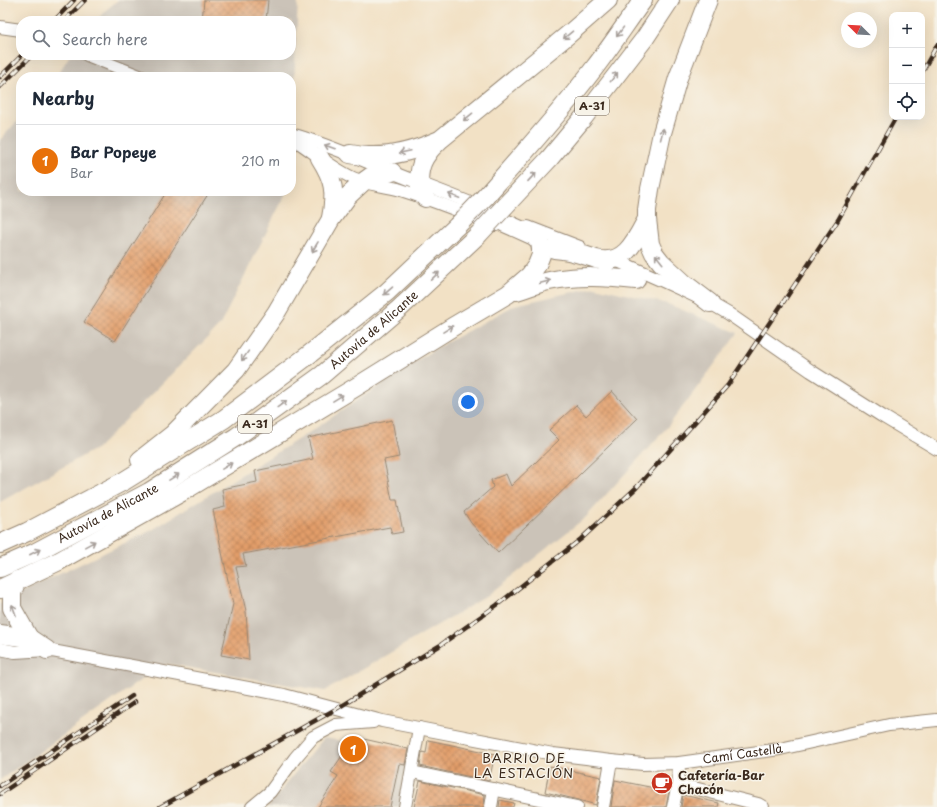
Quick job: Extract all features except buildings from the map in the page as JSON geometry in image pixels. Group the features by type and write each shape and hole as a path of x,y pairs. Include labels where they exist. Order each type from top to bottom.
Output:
{"highway":[{"path":"422,191 419,176 424,159 441,139 608,0"},
{"name":"Autovía de Alicante","path":"0,544 27,532 124,481 224,419 306,357 387,292 457,226 487,204 532,144 595,67 643,0"},
{"name":"Autovía de Alicante","path":"0,568 34,553 149,492 236,437 328,370 400,308 478,235 549,159 584,117 644,38 670,0"},
{"path":"708,0 678,78 662,133 649,196 647,219 650,244 654,253 661,262 685,284 710,303"},
{"path":"350,154 370,156 392,154 425,146 441,139"},
{"path":"320,158 329,174 334,191 334,204 331,219"},
{"path":"124,481 137,462 173,434 236,370 276,313 331,219 348,196 363,182 377,175 392,172"},
{"path":"487,204 498,219 534,236 547,246 574,251 608,261 623,254 634,244 647,219"},
{"path":"0,588 59,561 182,492 508,294 530,275 537,265 541,255 541,250 547,246"},
{"path":"508,294 547,281 582,276 600,276 636,280"},
{"path":"17,580 12,593 12,608 29,638"},
{"path":"0,634 29,638 47,650"}],"street":[{"path":"0,27 16,29"},
{"path":"100,60 130,72"},
{"path":"296,136 350,154 392,172 422,191 547,246 636,280 689,294"},
{"path":"296,141 320,158 353,178 363,182 422,191 487,204 710,303 729,314 811,371 862,404 937,449"},
{"path":"0,649 15,652 47,650 271,692 382,721"},
{"name":"Camí Castellà","path":"382,721 553,754 643,764 678,763 780,749 889,724 937,720"},
{"path":"252,807 270,792 312,737 336,724 382,721"},
{"path":"405,807 419,728"},
{"path":"603,807 611,761"},
{"path":"673,807 678,784 678,763"},
{"path":"412,772 494,789 538,803 577,807"},
{"path":"678,784 758,804 763,807"},
{"path":"491,807 494,789"}],"shaded area":[{"path":"118,0 298,0 296,42 296,16 100,16"},
{"path":"67,60 295,60 295,72 59,72"},
{"path":"16,122 16,196 284,196 220,325 99,447 0,502 0,140"},
{"path":"595,287 668,304 738,333 669,425 586,517 487,596 325,691 168,664 141,680 0,780 0,604 152,530 310,432 433,350 515,305"},
{"path":"324,738 411,753 401,807 268,807"}],"railway":[{"path":"59,16 74,0"},
{"path":"69,16 85,0"},
{"path":"925,67 937,45"},
{"path":"0,77 17,60"},
{"path":"0,87 27,60"},
{"path":"160,807 336,709 439,646 497,605 581,539 636,488 728,385 838,220 894,120"},
{"path":"0,786 132,696"},
{"path":"0,794 135,702"}],"place":[{"name":"Bar Popeye","path":"353,749"},
{"name":"Cafetería-Bar Chacón","path":"662,783"}],"district":[{"name":"BARRIO DE LA ESTACIÓN","path":"524,766"}]}
